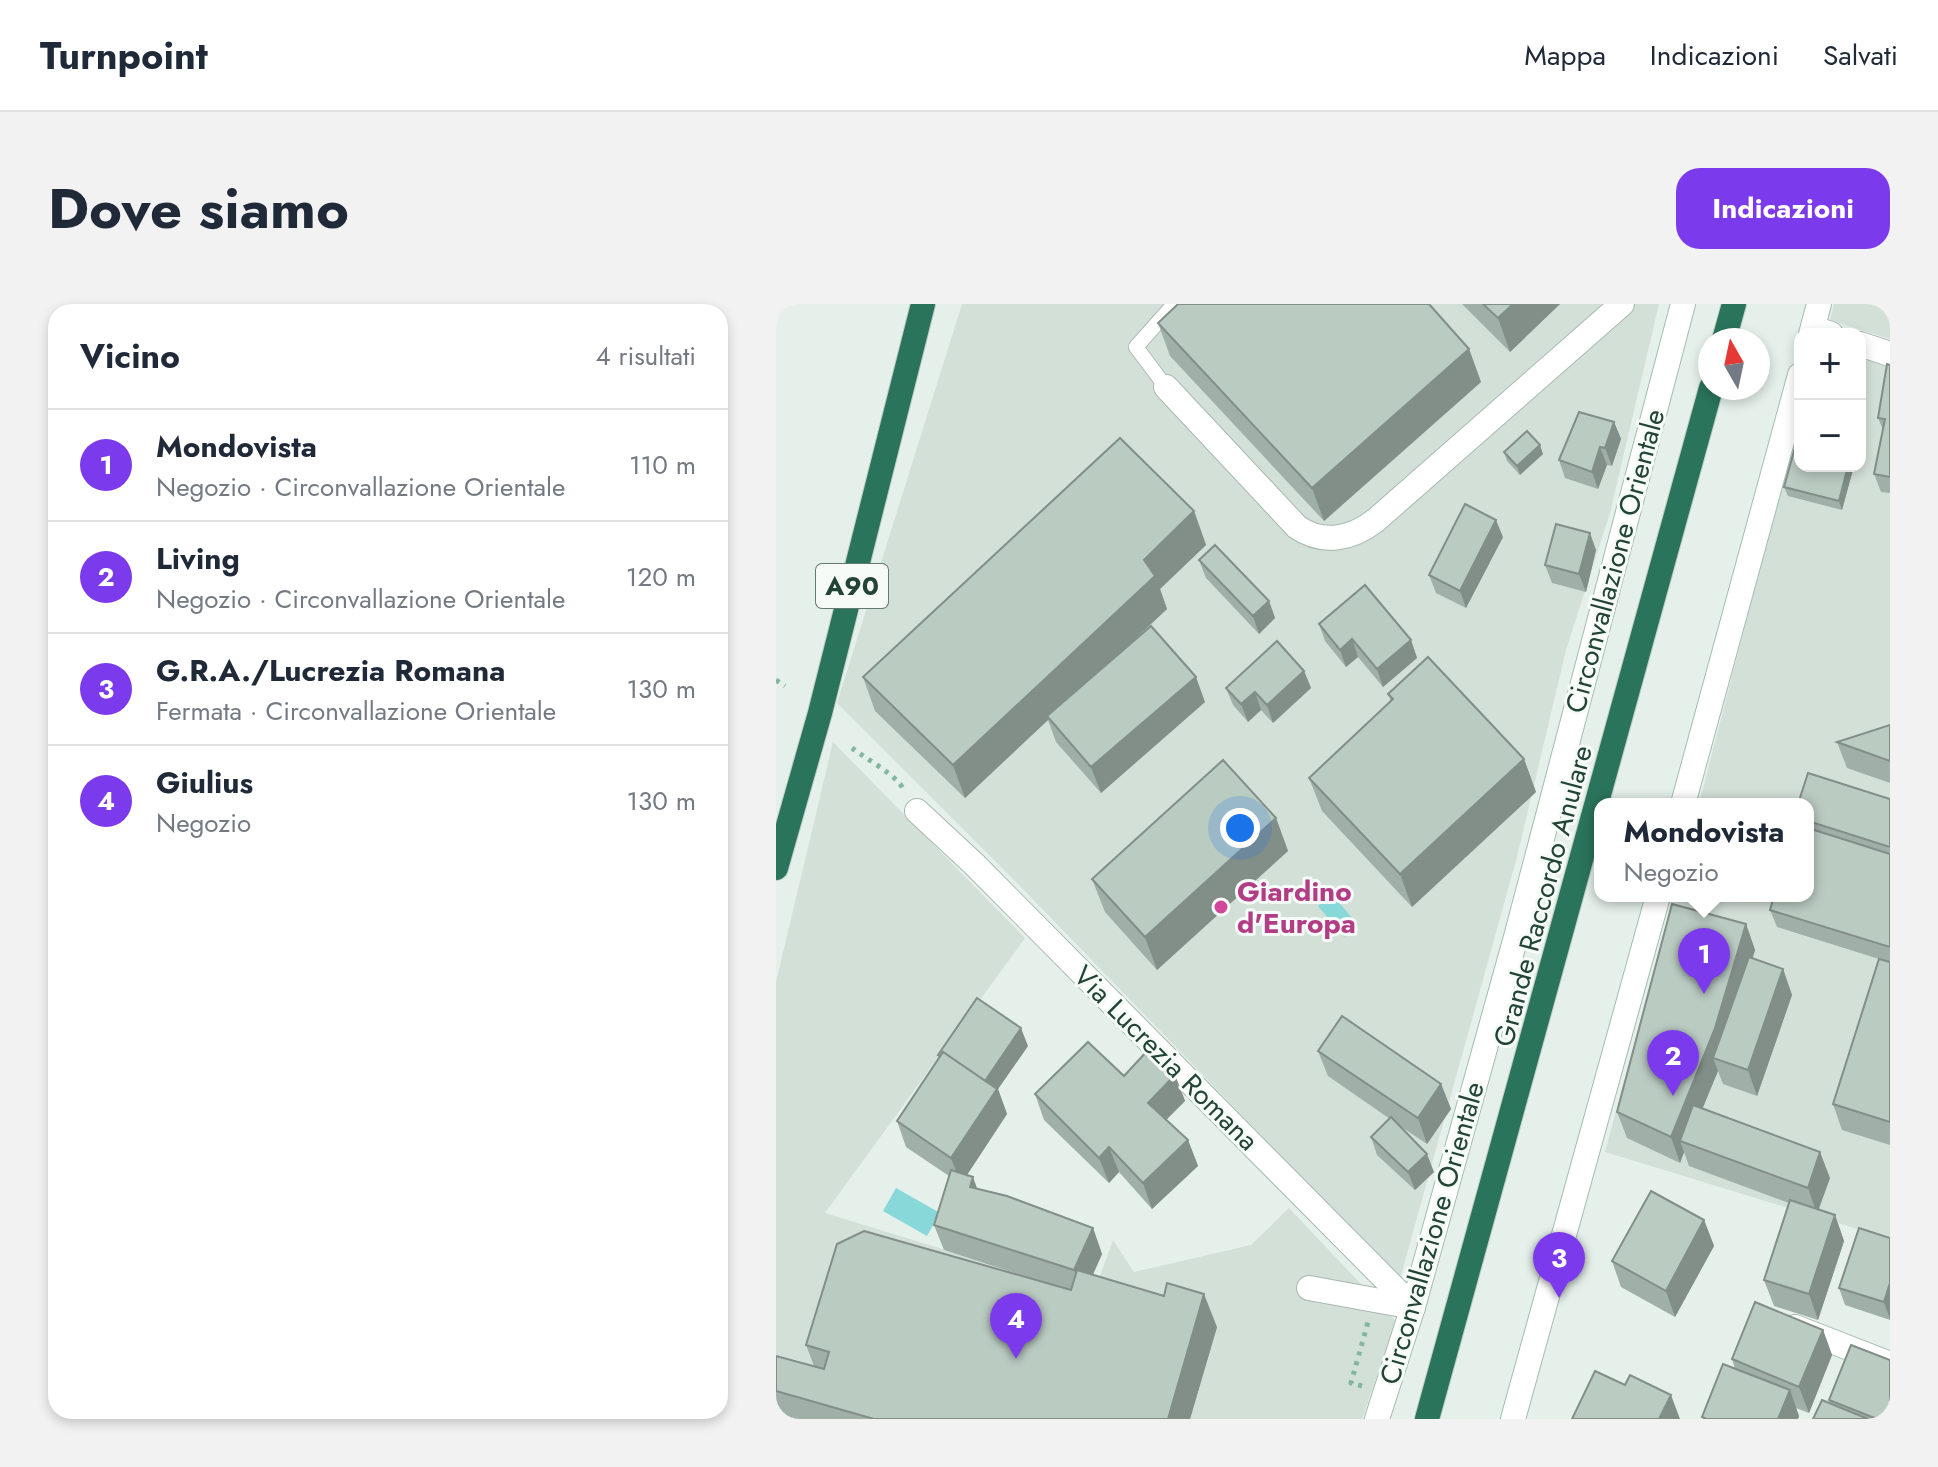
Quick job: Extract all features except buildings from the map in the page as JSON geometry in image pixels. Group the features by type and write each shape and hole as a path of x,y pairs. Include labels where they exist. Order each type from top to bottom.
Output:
{"highway":[{"name":"A90","path":"776,868 820,713 923,304"},
{"path":"1727,328 1734,304"},
{"name":"Grande Raccordo Anulare","path":"1598,798 1708,400"},
{"name":"Grande Raccordo Anulare","path":"1427,1419 1594,813"}],"street":[{"path":"1166,387 1297,527 1317,536 1349,536 1376,520 1622,304"},
{"name":"Circonvallazione Orientale","path":"1377,1419 1413,1307 1683,304"},
{"path":"1818,328 1819,304"},
{"path":"1866,346 1890,354"},
{"path":"1685,798 1794,397"},
{"name":"Via Lucrezia Romana","path":"917,811 974,864 1413,1307"},
{"path":"1513,1419 1656,902"},
{"path":"1309,1288 1413,1307"},
{"path":"1776,1319 1890,1364"}],"lane":[{"path":"1166,387 1136,347 1174,304"}],"path":[{"path":"776,680 785,686"},
{"path":"852,748 878,769 895,776 917,811"},
{"path":"1364,1387 1351,1383 1374,1302"}],"shaded area":[{"path":"962,304 1659,304 1610,513 1566,650 1517,857 1400,1279 1022,888 837,703"},
{"path":"1834,304 1890,304 1890,339 1866,331 1866,328 1830,320"},
{"path":"1866,356 1890,364 1890,1239 1605,1152 1672,902 1814,902 1814,798 1701,798 1794,436 1794,472 1866,472"},
{"path":"833,742 1025,938 825,1213 1093,1295 1113,1240 1134,1272 1251,1245 1289,1208 1396,1321 1362,1419 776,1419 776,982"}],"water":[{"path":"1332,894 1358,925 1344,937 1318,906"},
{"path":"896,1188 940,1213 927,1236 883,1211"}],"place":[{"name":"Giardino d'Europa","path":"1221,907"},
{"name":"Mondovista","path":"1704,994"},
{"name":"Living","path":"1673,1096"},
{"name":"G.R.A./Lucrezia Romana","path":"1559,1298"},
{"name":"Giulius","path":"1016,1359"}]}
